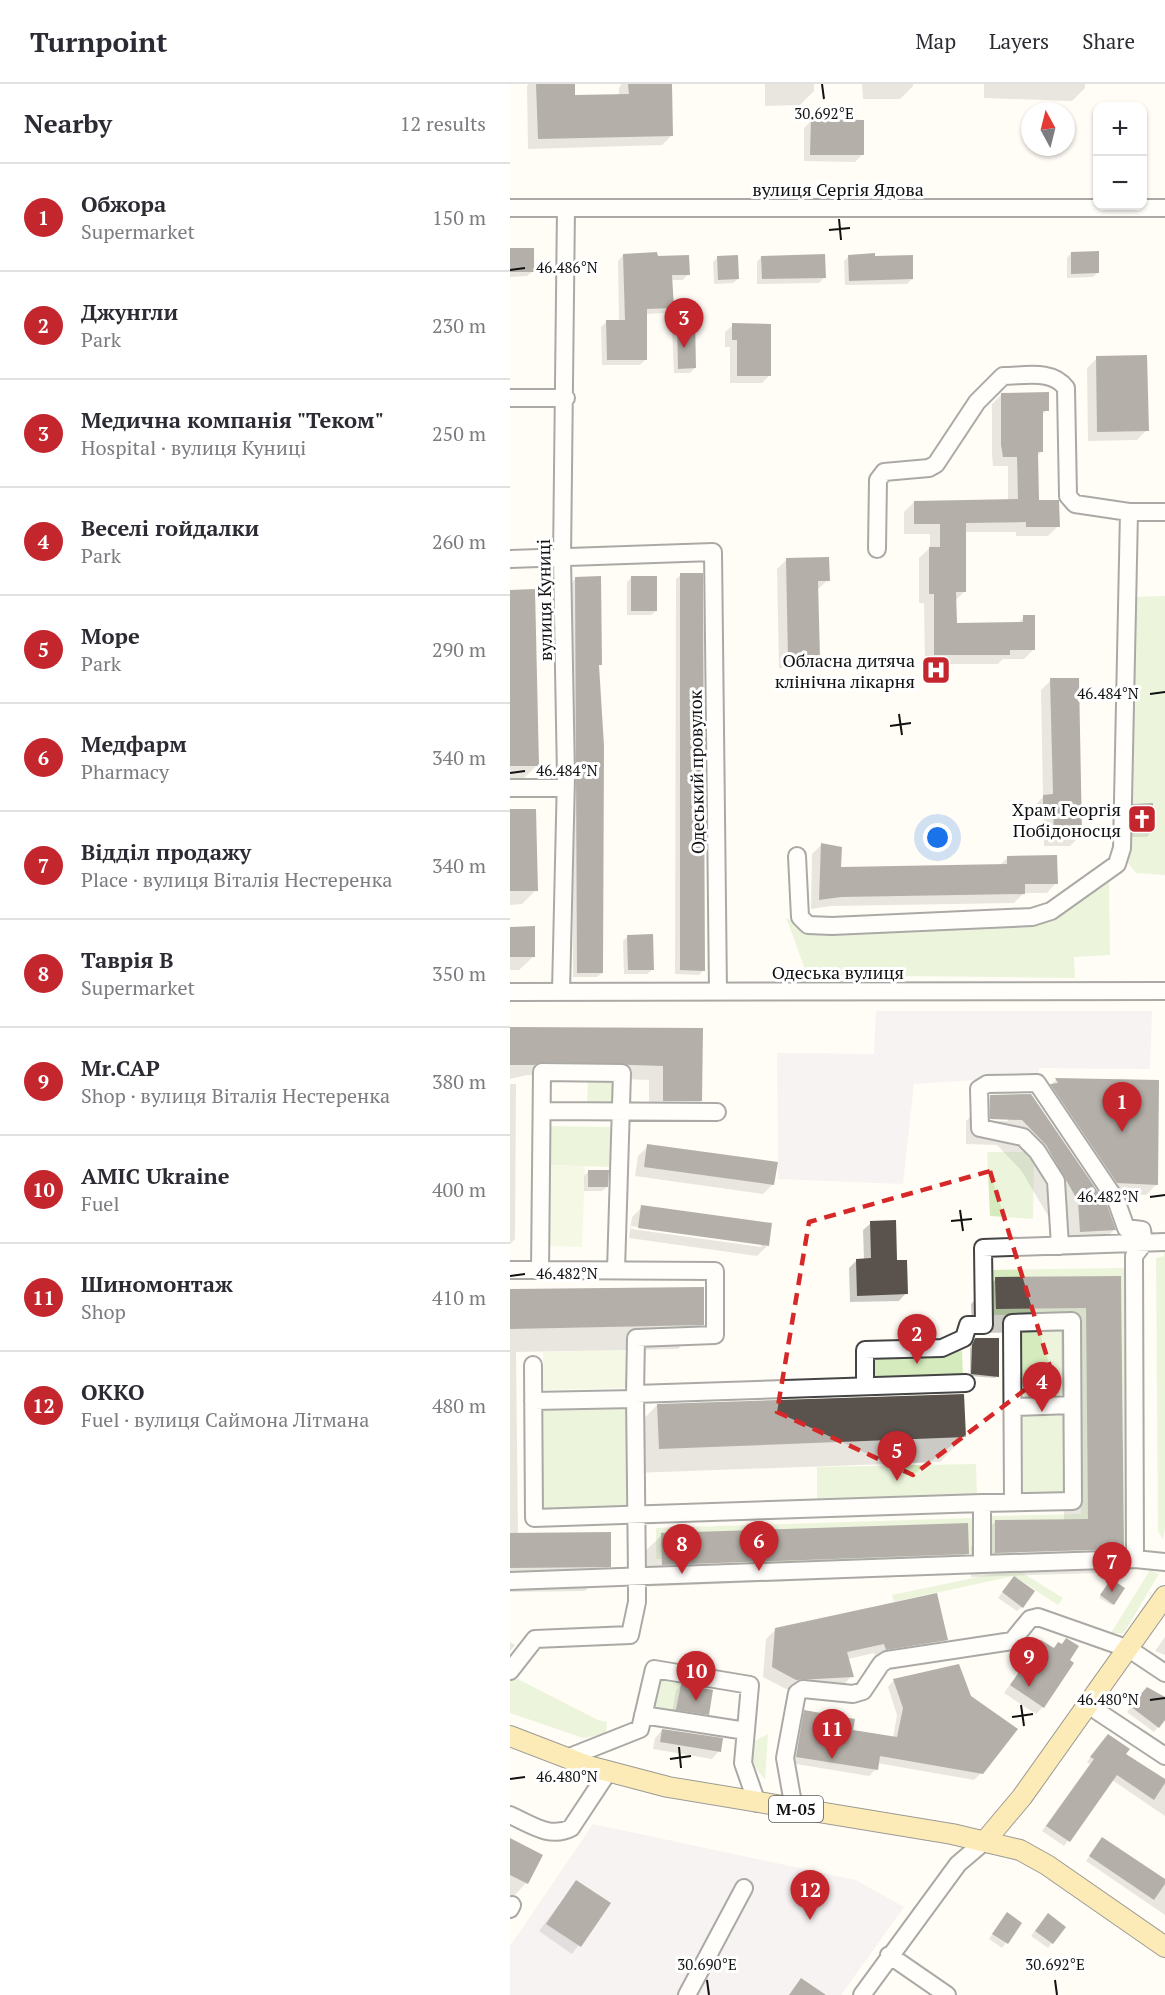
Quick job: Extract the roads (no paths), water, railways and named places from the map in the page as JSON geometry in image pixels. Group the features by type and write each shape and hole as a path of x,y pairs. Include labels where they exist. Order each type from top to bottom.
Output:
{"main road":[{"path":"985,1841 1022,1797 1165,1596"},
{"name":"М-05","path":"517,1739 608,1772 669,1788 985,1841 1020,1850 1047,1865 1165,1947"}],"street":[{"name":"вулиця Сергія Ядова","path":"510,208 1165,208"},
{"name":"вулиця Куниці","path":"561,992 565,788 562,558 566,398 566,208"},
{"path":"877,549 878,480 884,472 891,469 930,468 936,464 977,402 1003,376 1048,375 1059,379 1066,388 1068,496 1075,504 1129,512 1165,512"},
{"path":"510,398 566,398"},
{"path":"797,856 800,917 808,925 832,926 1032,917 1051,911 1118,864 1122,848 1129,512"},
{"name":"Одеський провулок","path":"562,558 712,552 717,991"},
{"path":"510,559 562,558"},
{"path":"510,788 565,788"},
{"name":"Одеська вулиця","path":"510,992 1165,992"},
{"path":"540,1270 542,1072 622,1073 616,1270"},
{"path":"1060,1246 1056,1181 1037,1151 1023,1137 980,1128 979,1089 987,1084 1037,1083 1116,1200 1126,1228 1142,1230 1144,1243 1134,1256 1135,1559"},
{"path":"542,1111 717,1112"},
{"path":"984,1325 983,1248 1165,1242"},
{"path":"510,1270 715,1270 715,1335 636,1338 637,1602 630,1635 535,1639 510,1671"},
{"path":"533,1365 534,1518 1073,1501 1072,1321 968,1325 964,1338 942,1348 865,1350 866,1386"},
{"path":"1012,1323 1013,1502"},
{"path":"533,1401 966,1383"},
{"path":"1013,1407 1072,1406"},
{"path":"982,1503 982,1564"},
{"path":"510,1581 1135,1559 1165,1562"},
{"path":"794,1809 785,1758 796,1693 803,1689 853,1694 863,1691 881,1664 887,1660 1012,1641 1030,1619 1038,1617 1129,1649 1165,1673"},
{"path":"567,1758 640,1729 654,1668 750,1685 743,1764 757,1803"},
{"path":"1088,1705 1165,1756"},
{"path":"643,1715 746,1731"},
{"path":"510,1815 555,1834 563,1832 571,1828 608,1772"},
{"path":"862,1995 889,1955 958,1864 985,1841"},
{"path":"687,1995 744,1888"},
{"path":"889,1955 947,1995"}],"place":[{"name":"Медична компанія \"Теком\"","path":"684,348"},
{"name":"Обласна дитяча клінічна лікарня","path":"936,670"},
{"name":"Храм Георгія Побідоносця","path":"1142,819"},
{"name":"Обжора","path":"1122,1132"},
{"name":"Джунгли","path":"917,1364"},
{"name":"Веселі гойдалки","path":"1042,1412"},
{"name":"Море","path":"897,1481"},
{"name":"Медфарм","path":"759,1571"},
{"name":"Таврія В","path":"682,1574"},
{"name":"Відділ продажу","path":"1112,1592"},
{"name":"Mr.CAP","path":"1029,1687"},
{"name":"AMIC Ukraine","path":"696,1701"},
{"name":"Шиномонтаж","path":"832,1759"},
{"name":"ОККО","path":"810,1920"}]}
